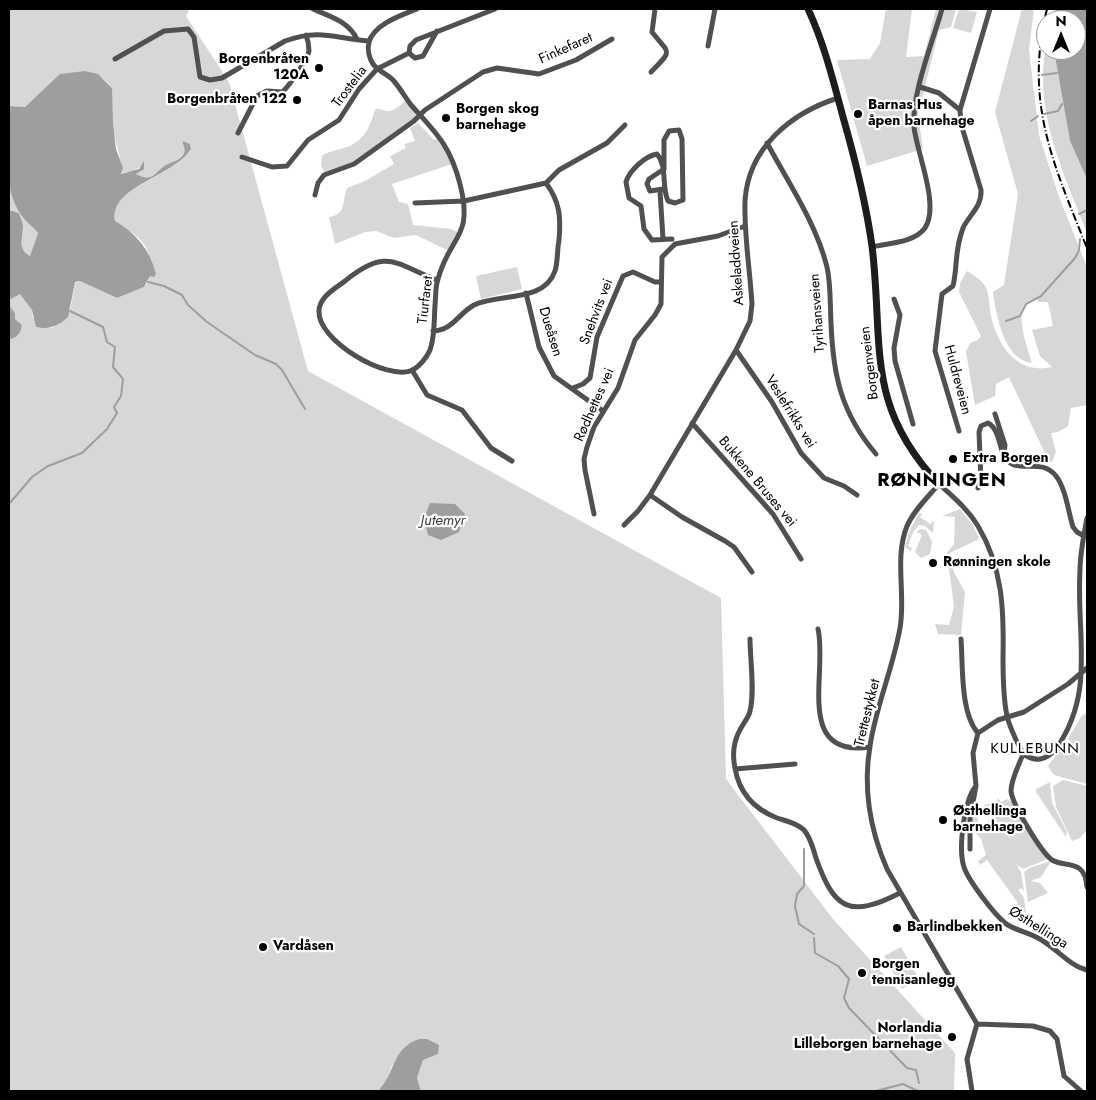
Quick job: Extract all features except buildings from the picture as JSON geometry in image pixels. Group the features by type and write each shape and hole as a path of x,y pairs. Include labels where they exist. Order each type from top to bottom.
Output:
{"street":[{"path":"313,9 344,22 352,28 357,39"},
{"path":"409,54 377,69 369,55 369,41 381,26 417,9"},
{"path":"409,54 410,46 416,40 495,9"},
{"path":"651,72 666,58 667,51 664,44 652,32 655,9"},
{"path":"708,46 715,9"},
{"name":"Borgenveien","path":"808,9 816,26 838,98 863,194 872,247 882,380 888,406 904,440 939,484 963,506 978,525 989,548 998,572 1002,596 1004,694 1007,716 1023,754"},
{"path":"872,247 916,236 924,228 929,218 929,199 914,127 914,112 942,9"},
{"name":"Huldreveien","path":"959,431 935,351 935,341 942,294 953,286 958,243 964,226 975,212 981,194 962,130 960,110 990,9"},
{"path":"115,59 164,31 188,29 194,37 200,77 214,80 222,78 285,41 306,35 333,34 369,41"},
{"path":"409,54 415,58 422,56 437,31"},
{"path":"238,133 257,96 266,91 282,92 290,84 307,58 309,51 306,35"},
{"name":"Finkefaret","path":"422,114 483,72 497,68 539,74 576,60 612,39"},
{"name":"Tiurfaret","path":"377,69 391,78 440,136 449,152 464,201 465,217 462,232 437,280 430,350 420,364 412,370"},
{"name":"Trostelia","path":"242,157 272,168 287,166 308,140 339,120 359,88 377,69"},
{"path":"920,87 939,94 960,110"},
{"name":"Askeladdveien","path":"624,525 650,495 736,350 751,312 745,226 747,189 754,166 767,143 790,122 815,106 838,98"},
{"path":"315,196 318,182 324,175 347,167 422,114"},
{"path":"415,203 464,201 546,183 559,170 606,142 625,125"},
{"path":"662,190 668,201 675,203 683,200 682,139 679,130 676,129 669,130 664,140 662,190 663,239"},
{"path":"959,138 962,130"},
{"name":"Tyrihansveien","path":"767,143 822,250 830,290 833,359 839,389 860,436 876,454"},
{"path":"664,169 659,156 654,154 630,174 626,182 629,198 642,206 646,235 652,240 672,239"},
{"path":"662,190 650,191 647,184 649,179 664,169"},
{"name":"Dueåsen","path":"433,330 442,330 451,326 466,311 482,302 526,293 544,287 555,270 560,222 559,208 554,194 546,183"},
{"name":"Rødhettes vei","path":"594,514 584,459 594,427 618,388 635,340 655,315 661,304 662,257 675,244 718,236 745,226"},
{"path":"437,280 398,262 378,261 363,266 324,298 319,307 320,318 329,333 351,354 391,371 412,370 427,395 462,410 491,448 512,462"},
{"name":"Snehvits vei","path":"573,388 583,384 590,378 597,337 623,276 633,272 655,282 661,282"},
{"name":"Dueåsen","path":"526,293 539,347 550,370 561,383 573,388 603,411"},
{"path":"894,299 900,313 895,345 895,361 912,424"},
{"name":"Veslefrikks vei","path":"736,350 772,402 801,453 824,478 844,486 857,495"},
{"path":"995,414 1005,445 1004,453"},
{"name":"Bukkene Bruses vei","path":"692,423 773,514 801,559"},
{"path":"978,488 980,481 981,426 988,423 992,425 1008,462 1014,466 1036,465 1052,472 1060,484 1073,527 1084,536"},
{"name":"Trettestykket","path":"939,484 916,512 904,536 901,560 904,604 900,629 870,747 867,779 872,823 879,850 900,893 977,1024"},
{"path":"650,495 682,517 734,547 752,572"},
{"path":"1087,518 1080,570 1080,593 1087,668 1086,686 1081,710 1061,743 1051,755 1041,760 1032,760 1023,754 1012,785 1016,805 1052,859 1074,864 1087,879 1087,887"},
{"path":"818,629 821,646 819,714 823,730 833,742 841,746 856,749 870,747"},
{"path":"750,639 750,711 736,737 734,760 735,769 746,797 759,810 804,830 811,842 825,883 836,899 849,905 866,906 885,901 900,893"},
{"path":"962,639 967,710 972,726 978,733 989,724 1007,716 1024,712 1068,684 1087,668"},
{"name":"Østhellinga","path":"970,849 970,818 976,786 973,752 978,733"},
{"path":"735,769 748,766 795,764"},
{"name":"Østhellinga","path":"976,786 970,795 966,809 962,855 964,868 1004,923 1043,941 1079,968 1087,970"},
{"path":"972,1091 967,1059 977,1024 1033,1026 1050,1030 1058,1039 1064,1076 1080,1091"}],"shaded area":[{"path":"9,9 190,9 186,16 229,82 308,371 721,598 726,779 833,919 955,1053 954,1091 421,1091 417,1078 423,1060 438,1054 392,1065 386,1083 378,1091 9,1091 9,340 18,335 22,325 15,319 15,313 9,305 9,300 20,293 32,310 33,318 52,328 70,311 75,283 80,281 117,298 144,287 150,271 146,247 134,234 115,221 116,209 122,199 132,190 172,167 183,159 191,149 190,144 183,141 185,151 183,155 176,161 165,165 154,175 145,177 136,174 144,168 144,164 132,172 120,173 120,157 112,123 112,88 101,77 90,72 67,75 25,107 9,106"},
{"path":"886,9 912,9 906,57 924,56 936,9 956,9 951,27 939,30 918,115 923,149 867,166 837,60 870,59 880,43"},
{"path":"959,9 977,12 971,33 953,28"},
{"path":"1022,9 1034,9 1029,50 1039,135 1058,194 1087,267 1087,405 1071,408 1068,426 1058,432 1051,433 1056,452 1052,462 1049,462 1009,377 996,384 995,396 975,405 966,352 970,343 978,340 981,336 959,292 960,283 967,271 979,279 987,289 994,327 1004,348 1020,363 1029,367 1052,367 1040,356 1032,330 1053,326 1048,302 1038,302 1037,299 1028,301 1023,306 1022,325 1032,363 1022,360 1008,345 999,324 993,292 1004,285 1018,194 995,112"},
{"path":"1044,60 1056,60 1070,141 1087,179 1087,233 1053,142 1047,118 1043,71"},
{"path":"406,100 416,114 415,118 348,165 325,173 321,166 322,156 351,146 361,138 371,122 375,110 378,108 390,111"},
{"path":"418,123 434,140 438,138 452,164 392,184 399,202 408,204 413,225 451,229 459,233 449,251 416,235 394,238 376,231 365,232 335,244 329,217 341,211 347,188 365,181 394,164 390,156 406,148 404,144 415,141 410,128"},
{"path":"9,187 23,217 29,221 38,233 30,257 22,247 23,224 19,213 9,210"},
{"path":"517,267 522,289 481,299 476,276"},
{"path":"960,509 973,525 979,539 950,553 954,572 965,592 961,635 938,634 935,624 949,625 954,607 947,553 954,544 955,517 942,516"},
{"path":"920,513 922,514 920,517 930,524 934,521 933,533 925,526 919,525 913,532 908,546 912,548 911,551 905,547 912,525"},
{"path":"920,529 926,530 932,542 930,554 921,558 915,552 922,535 917,532"},
{"path":"1086,714 1087,784 1054,775 1048,766 1067,741 1082,715"},
{"path":"1063,780 1087,786 1087,830 1080,838 1072,841 1056,807 1053,786"},
{"path":"1050,782 1052,803 1067,832 1066,837 1036,792 1036,789"},
{"path":"998,798 1001,802 1007,799 1013,803 1040,846 1040,851 1048,859 1023,869 1016,864 1021,872 1024,891 1021,888 1018,890 1024,898 1026,913 1020,908 1014,910 1013,908 1018,903 987,860 980,865 978,861 986,855 981,839 971,827 975,800 978,821 982,825 994,818 983,808 984,805 996,802"},
{"path":"1051,861 1041,877 1031,881 1040,883 1048,893 1028,902 1024,872 1029,868"},
{"path":"901,947 919,979 902,989 884,956"}],"water":[{"path":"1087,9 1087,179 1070,141 1056,60 1086,60 1086,10 1056,10"},
{"path":"85,71 98,74 112,88 113,124 116,149 123,168 121,174 139,169 144,161 144,169 136,174 145,177 151,176 165,165 176,161 183,155 185,151 183,141 190,144 191,149 183,159 132,190 122,199 116,209 115,221 136,237 146,250 156,274 154,277 150,276 144,287 117,298 80,281 75,282 68,317 61,323 53,326 45,328 36,327 32,310 20,294 9,300 9,210 19,213 23,224 22,247 30,256 38,233 22,216 15,204 11,191 7,162 9,106 25,107 60,74"},
{"path":"9,305 15,313 15,319 22,325 18,335 9,340"},
{"name":"Jutemyr","path":"430,503 455,504 465,514 459,532 441,540 428,535 424,518"},
{"path":"419,1039 427,1039 439,1045 438,1054 423,1060 417,1078 421,1091 378,1091 388,1077 398,1055 410,1043"}],"waterway":[{"path":"1042,75 1057,73"},
{"path":"1044,114 1058,111 1062,104"},
{"path":"1031,121 1038,116"},
{"path":"1079,214 1087,210"},
{"path":"1006,321 1020,316 1026,304 1041,296 1075,258 1079,250 1080,239"},
{"path":"148,282 164,286 182,295 188,305 207,322 255,355 276,364 282,370 305,409"},
{"path":"9,504 32,477 48,466 82,453 107,429 117,413 114,407 121,396 123,379 113,367 115,347 107,342 103,327 70,311"},
{"name":"Barlindbekken","path":"804,849 804,886 797,894 795,906 799,924 814,934"},
{"name":"Barlindbekken","path":"814,938 815,953 838,966 849,979 844,998 849,1008 907,1068 916,1070 919,1083"},
{"path":"876,1091 903,1084 918,1091"}],"railway":[{"path":"1047,9 1041,42 1039,74 1041,103 1053,160 1087,248"}],"place":[{"name":"Borgenbråten 120A","path":"319,68"},
{"name":"Borgenbråten 122","path":"297,100"},
{"name":"Barnas Hus åpen barnehage","path":"858,114"},
{"name":"Borgen skog barnehage","path":"446,118"},
{"name":"Extra Borgen","path":"953,459"},
{"name":"Rønningen skole","path":"933,563"},
{"name":"Østhellinga barnehage","path":"943,820"},
{"name":"Barlindbekken","path":"897,928"},
{"name":"Vardåsen","path":"263,947"},
{"name":"Borgen tennisanlegg","path":"862,973"},
{"name":"Norlandia Lilleborgen barnehage","path":"952,1037"}],"district":[{"name":"RØNNINGEN","path":"942,481"},
{"name":"KULLEBUNN","path":"1035,749"}]}
